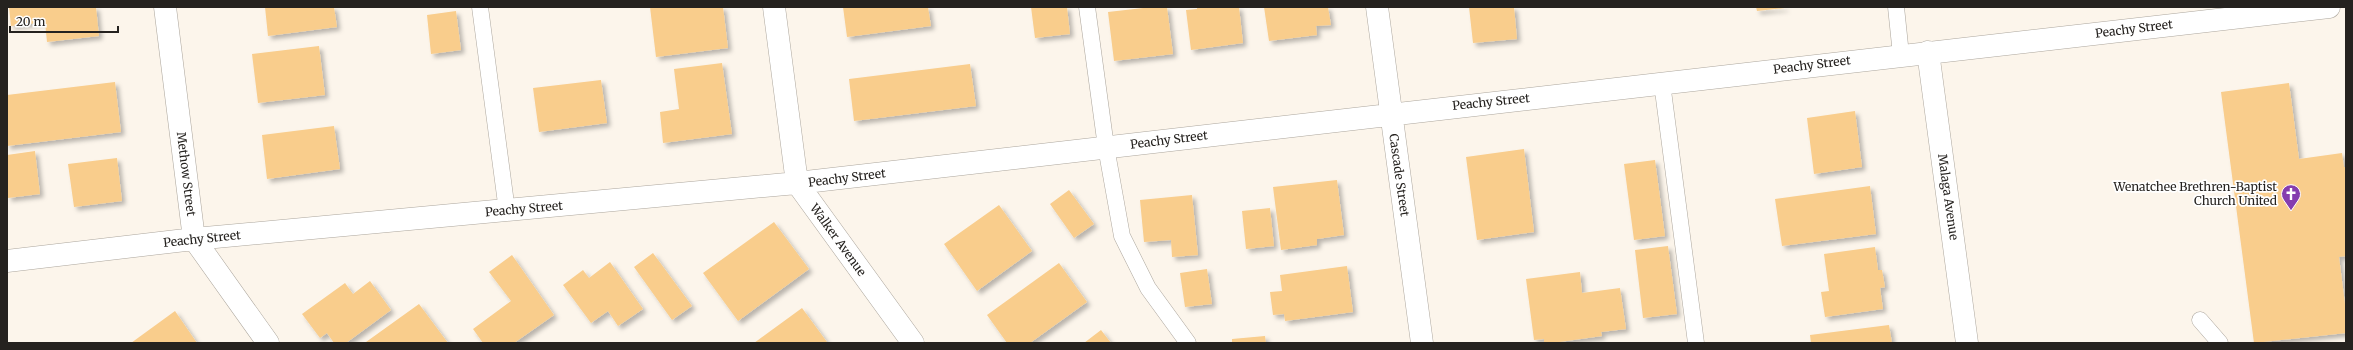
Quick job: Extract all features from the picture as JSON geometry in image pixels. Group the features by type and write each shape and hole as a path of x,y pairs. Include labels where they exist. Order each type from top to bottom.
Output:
{"street":[{"name":"Methow Street","path":"165,7 194,239 268,343"},
{"name":"Walker Avenue","path":"774,7 797,183 913,343"},
{"name":"Cascade Street","path":"1377,7 1422,343"},
{"name":"Peachy Street","path":"7,261 194,239 797,183 2329,7"},
{"name":"Malaga Avenue","path":"1928,52 1967,343"}],"lane":[{"path":"480,7 507,210"},
{"path":"1087,7 1106,147 1122,236 1148,288 1188,343"},
{"path":"1896,7 1901,55"},
{"path":"1662,83 1696,343"},
{"path":"2200,320 2220,343"}],"building":[{"path":"9,7 96,7 99,36 47,42 45,22 11,26"},
{"path":"265,7 334,7 337,27 268,36"},
{"path":"650,7 723,7 728,48 656,57"},
{"path":"843,7 928,7 931,26 847,37"},
{"path":"1031,7 1067,7 1070,34 1035,38"},
{"path":"1152,7 1167,7 1173,54 1114,61 1108,12"},
{"path":"1197,7 1239,7 1243,43 1191,50 1186,10 1197,9"},
{"path":"1264,7 1328,7 1331,25 1316,26 1317,35 1269,41"},
{"path":"1469,7 1514,7 1517,39 1473,43"},
{"path":"1756,7 1785,7 1785,8 1757,11"},
{"path":"456,11 461,50 431,54 427,15"},
{"path":"319,46 325,95 258,103 252,54"},
{"path":"722,63 732,134 663,143 660,112 679,109 674,69"},
{"path":"970,64 976,106 854,121 849,79"},
{"path":"601,80 607,123 539,132 533,88"},
{"path":"115,82 121,132 7,146 7,95"},
{"name":"Wenatchee Brethren-Baptist Church United","path":"2289,83 2299,159 2342,153 2344,167 2346,167 2346,256 2339,257 2346,312 2346,333 2254,343 2221,92"},
{"path":"1855,111 1862,167 1814,174 1807,118"},
{"path":"334,126 340,169 267,179 262,135"},
{"path":"1524,149 1534,232 1477,240 1466,157"},
{"path":"35,151 40,194 8,198 7,155"},
{"path":"117,158 122,201 74,207 68,164"},
{"path":"1655,160 1665,236 1634,240 1624,164"},
{"path":"1337,180 1344,235 1317,239 1317,245 1281,250 1273,187"},
{"path":"1870,186 1876,234 1782,246 1775,199"},
{"path":"1069,190 1094,224 1074,238 1050,204"},
{"path":"1192,195 1198,255 1172,257 1171,240 1144,242 1140,200"},
{"path":"999,205 1032,251 977,291 944,244"},
{"path":"1270,208 1274,246 1246,249 1242,211"},
{"path":"774,222 809,269 738,321 703,273"},
{"path":"1668,246 1677,314 1643,318 1635,250"},
{"path":"1875,247 1878,270 1882,270 1885,287 1880,288 1883,309 1825,317 1821,292 1829,291 1824,254"},
{"path":"653,253 692,306 672,320 634,267"},
{"path":"512,255 554,315 514,343 483,343 473,329 511,301 489,272"},
{"path":"610,262 643,309 618,326 608,311 591,323 563,285 583,270 589,278"},
{"path":"1059,263 1087,302 1030,343 1007,343 987,315"},
{"path":"1347,266 1353,312 1285,321 1284,314 1273,315 1270,292 1282,291 1280,275"},
{"path":"1207,269 1212,304 1185,307 1180,273"},
{"path":"1580,272 1582,293 1620,288 1626,329 1601,332 1602,336 1552,343 1544,343 1544,339 1534,340 1526,279"},
{"path":"370,281 391,310 346,343 334,343 327,333 320,338 302,314 345,283 353,294"},
{"path":"419,304 448,343 366,342"},
{"path":"802,308 827,342 754,343"},
{"path":"175,311 197,343 131,343"},
{"path":"1889,325 1892,343 1811,343 1810,335"},
{"path":"1101,330 1111,343 1084,343"},
{"path":"1265,336 1266,343 1232,343 1232,339"}],"place":[{"name":"Wenatchee Brethren-Baptist Church United","path":"2291,211"}]}
